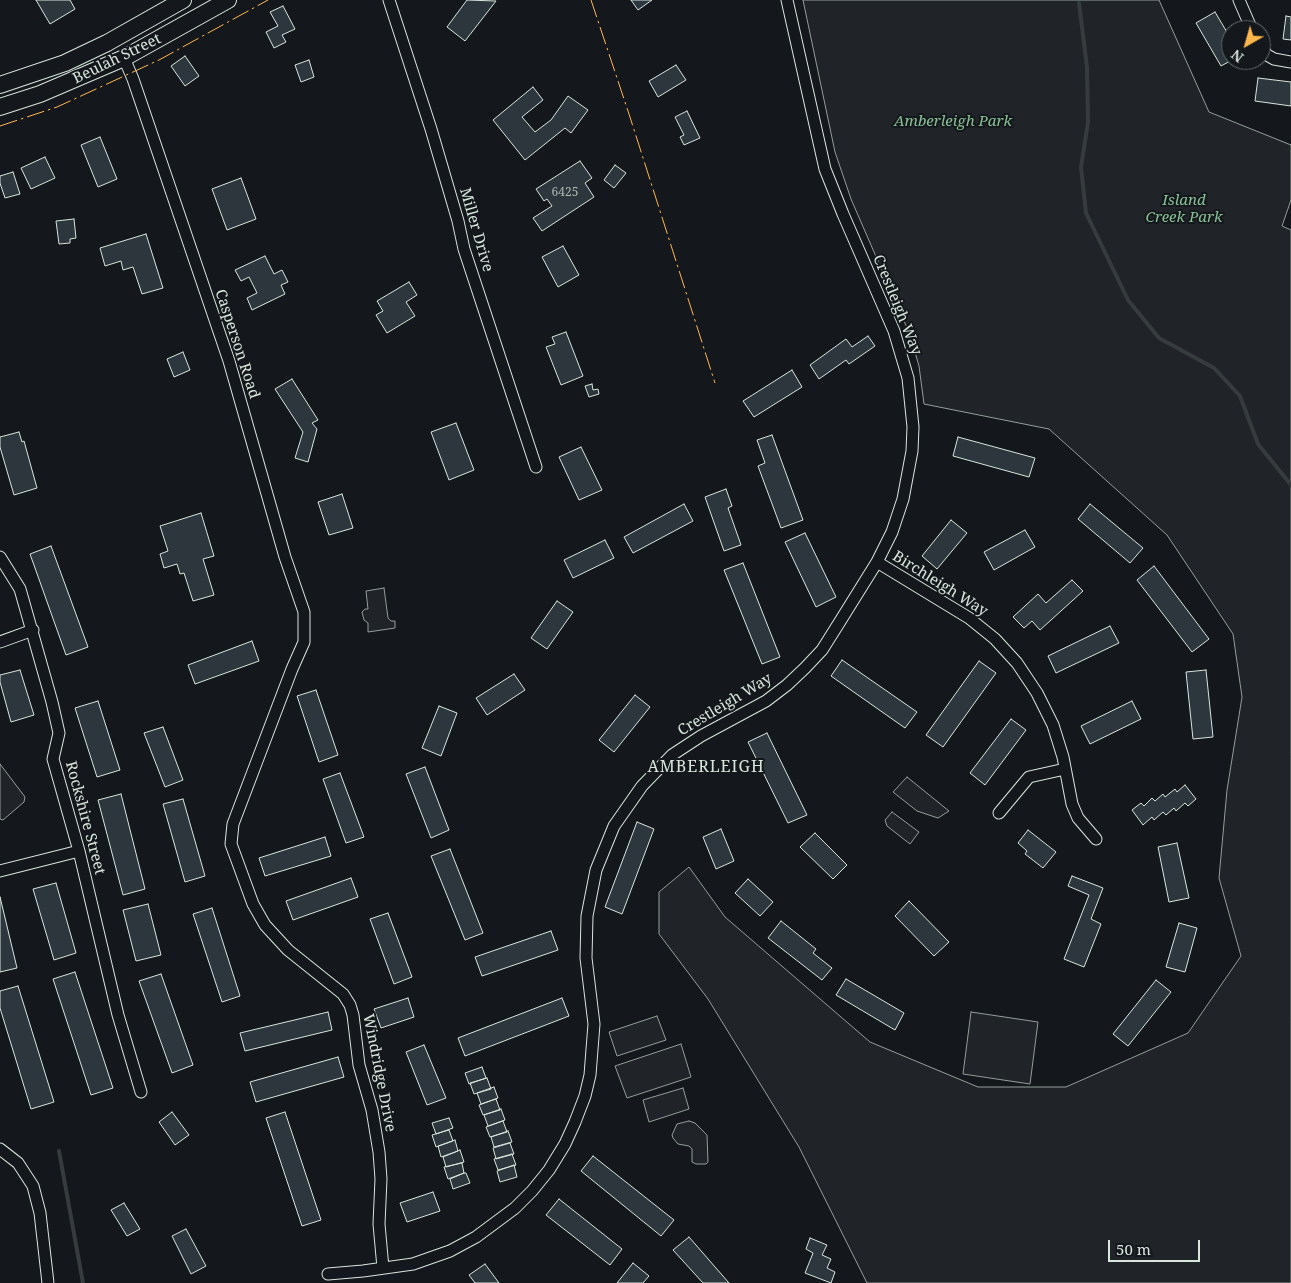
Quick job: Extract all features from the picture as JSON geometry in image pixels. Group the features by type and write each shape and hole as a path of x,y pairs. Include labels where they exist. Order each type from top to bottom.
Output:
{"main road":[{"name":"Beulah Street","path":"0,85 65,63 107,43 184,0"},
{"name":"Beulah Street","path":"0,106 40,94 124,58 228,0"}],"street":[{"name":"Miller Drive","path":"389,0 431,129 458,221 464,249 536,467"},
{"name":"Crestleigh Way","path":"328,1274 383,1268 426,1260 450,1250 476,1237 515,1208 549,1170 575,1122 585,1096 590,1075 594,1024 586,958 587,916 596,870 614,826 642,786 672,755 701,736 766,701 787,685 822,650 877,562 892,532 904,499 909,476 913,427 908,378 894,331 824,169 787,0"},
{"path":"1240,0 1248,20"},
{"path":"1271,57 1291,62"},
{"name":"Casperson Road","path":"124,58 133,79 229,361 284,558 304,612 304,642"},
{"name":"Rockshire Street","path":"0,557 20,589 57,720 59,733 53,759 79,851 118,1016 141,1092"},
{"name":"Birchleigh Way","path":"877,562 969,618 995,639 1017,664 1046,709 1053,725 1072,804 1078,818 1096,839"},
{"path":"0,642 33,630"},
{"name":"Windridge Drive","path":"304,642 233,824 231,844 253,904 265,925 288,950 343,994 350,1004 359,1066 372,1110 379,1152 381,1179 379,1224 383,1268"},
{"path":"999,813 1029,777 1065,769"},
{"path":"0,871 79,851"},
{"path":"0,1148 18,1163 33,1186 40,1213 48,1283"}],"green space":[{"path":"803,0 1159,0 1209,112 1291,145 1291,200 1282,226 1291,230 1291,1283 867,1283 799,1147 708,999 659,934 659,892 689,867 725,917 870,1042 978,1087 1066,1087 1188,1033 1241,956 1219,878 1227,790 1242,697 1233,634 1167,535 1049,429 924,404 919,366 910,335 851,199 835,152"},
{"path":"384,588 388,618 391,621 395,621 395,628 368,632 368,623 364,620 362,612 368,609 366,591"},
{"path":"0,764 25,797 24,802 3,820 0,819"},
{"path":"907,777 949,811 938,818 917,811 893,792"},
{"path":"892,812 919,832 910,844 887,826 885,820"},
{"path":"971,1012 1038,1022 1030,1084 963,1074"},
{"path":"657,1016 666,1040 617,1056 609,1032"},
{"path":"681,1044 691,1077 627,1098 615,1066"},
{"path":"683,1088 689,1109 649,1122 643,1100"},
{"path":"689,1121 695,1123 707,1135 708,1162 706,1164 692,1162 692,1149 689,1146 678,1144 673,1138 672,1135 677,1124"}],"building":[{"path":"36,0 70,0 75,9 50,24"},
{"path":"467,0 496,1 465,41 447,27"},
{"path":"631,0 652,0 638,10"},
{"path":"283,6 295,29 282,35 286,42 274,48 266,32 278,26 270,12"},
{"path":"1215,12 1221,22 1221,66 1196,23"},
{"path":"1286,16 1291,17 1291,40 1283,39"},
{"path":"185,56 199,76 185,86 171,66"},
{"path":"309,60 314,77 301,82 295,65"},
{"path":"676,65 686,80 658,97 649,81"},
{"path":"1258,78 1291,82 1291,106 1255,101"},
{"path":"533,87 543,100 522,117 535,132 551,120 568,96 588,110 571,133 565,128 525,160 493,120"},
{"path":"687,111 700,138 684,145 680,137 684,135 675,117"},
{"path":"100,137 117,179 98,187 81,145"},
{"path":"45,157 55,178 31,189 21,168"},
{"path":"580,161 592,178 585,183 594,197 542,231 533,218 552,206 547,199 544,201 536,189"},
{"path":"615,165 626,173 614,188 604,180"},
{"path":"13,172 20,194 5,198 0,183 0,176"},
{"path":"241,178 256,219 227,230 212,189"},
{"path":"74,219 76,238 70,239 70,243 59,244 56,221"},
{"path":"146,234 163,288 142,294 133,267 123,270 121,261 105,266 100,248"},
{"path":"563,246 579,275 558,287 542,257"},
{"path":"265,256 274,274 282,270 288,282 281,285 285,294 252,310 247,298 257,293 249,277 241,281 235,270"},
{"path":"409,282 417,295 406,302 415,316 387,333 376,315 383,311 377,301"},
{"path":"566,332 583,376 561,385 546,347 555,344 552,337"},
{"path":"868,336 875,346 849,364 846,360 819,379 810,365 846,339 852,347"},
{"path":"183,352 190,370 174,377 167,359"},
{"path":"792,370 802,387 754,417 743,401"},
{"path":"292,379 318,420 312,423 317,429 308,462 295,458 303,432 275,389"},
{"path":"592,384 593,390 598,389 599,394 589,397 585,386"},
{"path":"456,423 474,470 449,480 431,432"},
{"path":"19,432 22,442 24,441 37,488 14,495 0,447 0,437"},
{"path":"772,435 803,520 781,528 758,466 765,463 757,440"},
{"path":"958,437 1035,458 1029,477 953,456"},
{"path":"581,447 602,490 579,500 559,457"},
{"path":"726,489 732,506 728,508 741,545 724,551 705,497"},
{"path":"342,494 353,528 329,535 318,502"},
{"path":"684,504 693,521 633,553 624,537"},
{"path":"1090,504 1143,548 1130,563 1078,519"},
{"path":"201,513 214,556 203,559 214,595 193,601 184,573 180,574 177,564 164,568 160,554 168,551 160,526"},
{"path":"951,520 967,533 937,569 922,556"},
{"path":"1025,530 1035,547 994,570 984,552"},
{"path":"805,533 836,597 816,607 785,542"},
{"path":"605,540 614,558 573,578 564,560"},
{"path":"51,546 88,647 66,655 30,554"},
{"path":"743,563 780,657 762,664 724,570"},
{"path":"1154,566 1209,639 1192,652 1137,580"},
{"path":"1072,580 1083,591 1040,630 1032,621 1024,628 1013,617 1038,594 1046,603"},
{"path":"557,601 573,612 547,649 531,638"},
{"path":"1110,626 1119,643 1056,673 1048,656"},
{"path":"252,641 259,661 195,684 188,665"},
{"path":"842,660 917,712 905,728 831,676"},
{"path":"979,661 996,673 943,747 926,735"},
{"path":"20,670 34,715 11,722 0,682 0,675"},
{"path":"1206,670 1213,737 1193,739 1186,672"},
{"path":"514,674 525,690 487,715 476,698"},
{"path":"316,690 338,755 319,762 297,696"},
{"path":"635,695 650,707 614,752 599,740"},
{"path":"98,701 120,770 97,777 75,708"},
{"path":"1132,701 1141,719 1090,744 1081,726"},
{"path":"439,706 457,713 441,756 422,748"},
{"path":"1011,719 1026,730 985,785 970,773"},
{"path":"163,727 183,780 165,787 144,733"},
{"path":"767,733 807,815 788,823 748,742"},
{"path":"425,767 449,830 431,838 406,774"},
{"path":"340,773 364,837 346,843 323,779"},
{"path":"1185,785 1196,799 1188,806 1185,803 1176,811 1174,808 1166,815 1163,812 1154,820 1152,817 1143,825 1132,810 1141,803 1144,806 1152,798 1155,801 1163,794 1165,797 1175,789 1177,792"},
{"path":"121,794 145,889 123,895 98,800"},
{"path":"183,799 205,876 185,882 163,804"},
{"path":"637,822 654,829 622,914 605,907"},
{"path":"721,829 734,861 716,869 703,837"},
{"path":"1028,830 1056,852 1043,868 1025,854 1027,851 1018,843"},
{"path":"815,833 847,865 833,879 800,847"},
{"path":"325,837 331,856 265,876 259,858"},
{"path":"1177,843 1189,898 1169,902 1158,847"},
{"path":"450,849 483,933 465,940 431,856"},
{"path":"1072,876 1103,888 1091,919 1101,924 1084,967 1064,959 1089,895 1068,886"},
{"path":"351,878 358,897 293,920 286,901"},
{"path":"748,879 773,902 760,916 735,893"},
{"path":"56,883 76,953 54,960 33,889"},
{"path":"0,897 17,968 0,972"},
{"path":"909,901 949,942 934,956 895,916"},
{"path":"148,904 161,955 136,961 123,910"},
{"path":"212,908 240,996 222,1002 193,914"},
{"path":"388,913 412,977 394,984 370,919"},
{"path":"781,921 816,949 813,953 832,968 822,980 768,938"},
{"path":"1179,923 1197,928 1185,972 1166,967"},
{"path":"551,931 558,950 482,976 475,957"},
{"path":"75,972 113,1088 91,1095 53,979"},
{"path":"161,974 193,1065 172,1073 139,981"},
{"path":"846,979 904,1013 895,1030 836,995"},
{"path":"1156,980 1171,992 1128,1046 1113,1034"},
{"path":"18,986 54,1102 31,1109 0,1008 0,991"},
{"path":"408,998 414,1017 381,1028 374,1009"},
{"path":"562,998 569,1016 465,1056 458,1038"},
{"path":"328,1012 332,1030 245,1051 240,1033"},
{"path":"424,1045 446,1098 427,1105 406,1052"},
{"path":"338,1057 344,1077 256,1102 250,1082"},
{"path":"482,1067 486,1078 469,1084 465,1073"},
{"path":"487,1078 491,1089 474,1094 470,1083"},
{"path":"494,1087 498,1098 481,1104 477,1093"},
{"path":"496,1099 500,1110 483,1115 479,1105"},
{"path":"501,1109 505,1120 488,1126 484,1115"},
{"path":"172,1112 189,1135 175,1145 159,1122"},
{"path":"285,1112 321,1220 302,1226 266,1118"},
{"path":"449,1118 453,1128 436,1134 432,1123"},
{"path":"503,1121 507,1132 490,1137 486,1127"},
{"path":"449,1130 453,1141 436,1147 432,1135"},
{"path":"508,1131 512,1142 494,1147 491,1137"},
{"path":"455,1140 458,1151 441,1157 438,1146"},
{"path":"510,1143 514,1154 496,1159 493,1148"},
{"path":"460,1150 464,1162 446,1167 443,1157"},
{"path":"512,1154 516,1165 498,1170 494,1159"},
{"path":"593,1156 674,1220 661,1236 581,1171"},
{"path":"462,1163 464,1173 448,1179 444,1167"},
{"path":"514,1165 517,1177 500,1182 497,1171"},
{"path":"466,1173 470,1183 453,1189 450,1179"},
{"path":"433,1192 440,1211 407,1222 400,1203"},
{"path":"559,1199 622,1249 610,1265 546,1215"},
{"path":"124,1203 140,1229 127,1236 111,1210"},
{"path":"186,1229 206,1266 191,1274 172,1236"},
{"path":"689,1237 729,1283 703,1283 673,1250"},
{"path":"810,1238 827,1245 822,1255 831,1259 827,1268 835,1272 831,1283 805,1273 813,1253 806,1249"},
{"path":"633,1263 649,1276 643,1283 617,1283"},
{"path":"485,1264 499,1283 475,1283 469,1275"}],"waterway":[{"path":"1079,3 1087,67 1088,122 1081,167 1086,213 1128,300 1159,338 1214,368 1240,396 1258,444 1291,485"},
{"path":"59,1151 83,1283"}],"power":[{"path":"0,126 57,107 159,60 268,0"},
{"path":"591,0 715,383"}],"district":[{"name":"AMBERLEIGH","path":"706,767"}],"park label":[{"name":"Amberleigh Park","path":"953,122"},
{"name":"Island Creek Park","path":"1184,210"}]}
